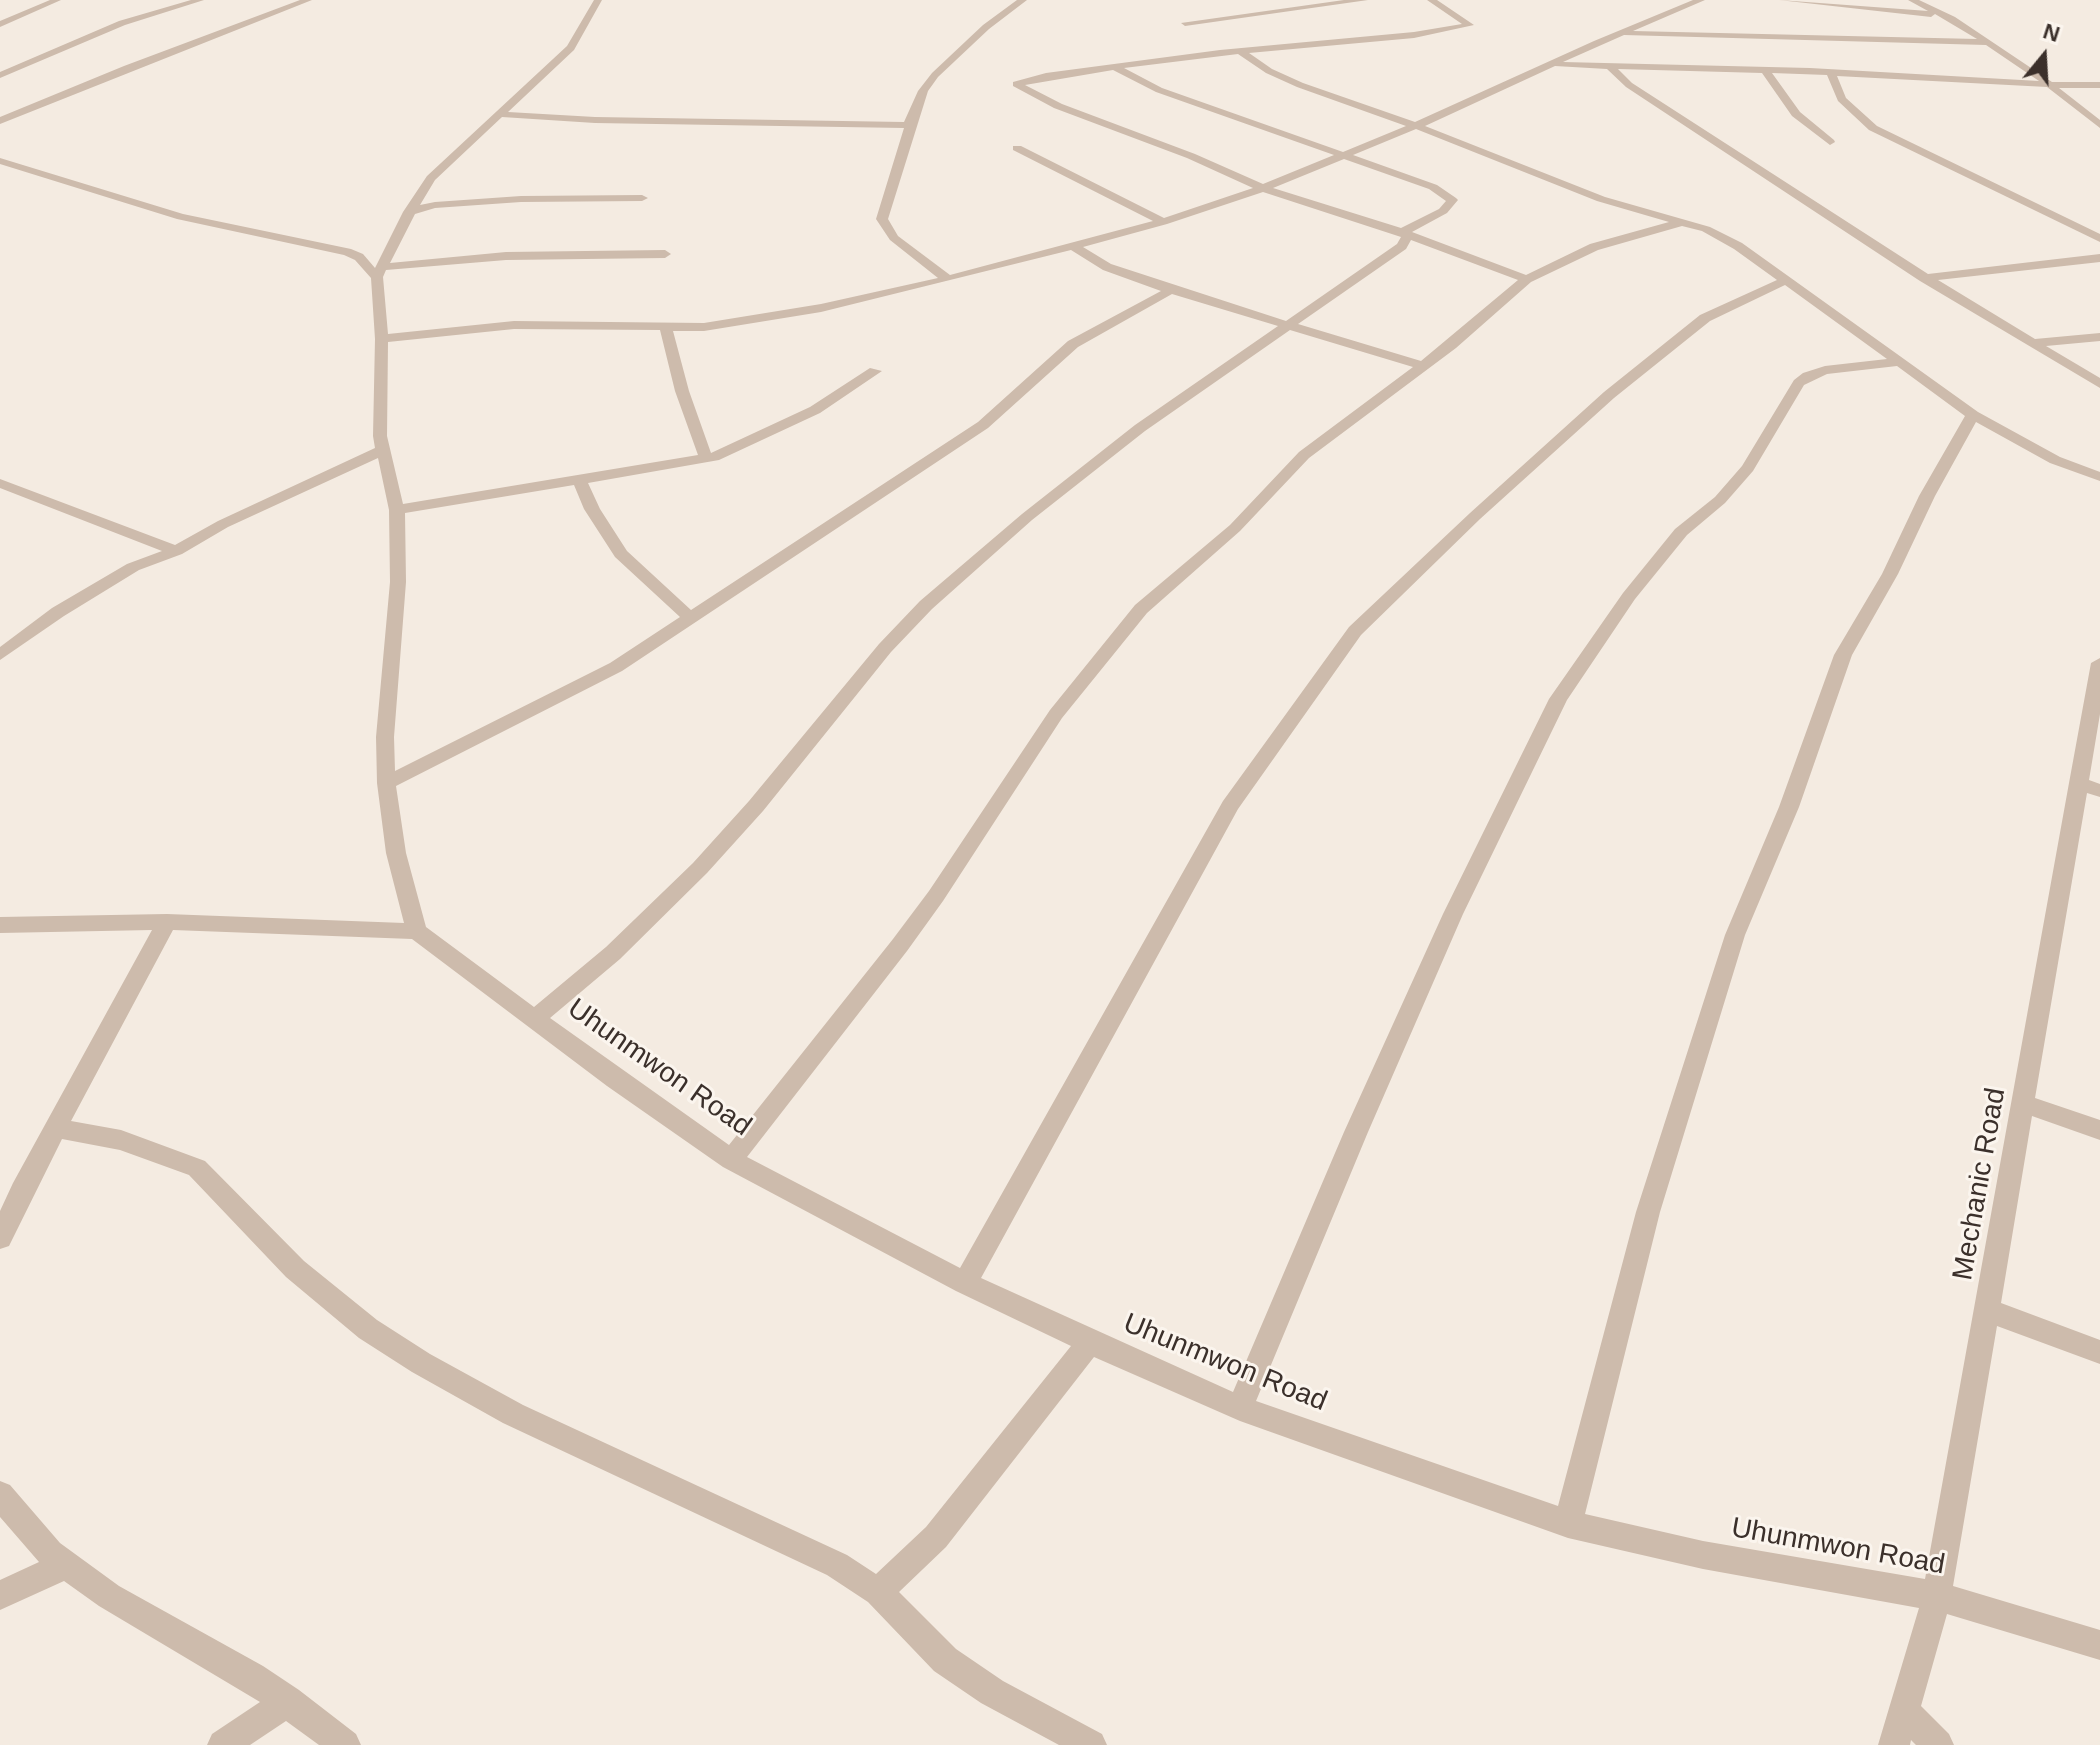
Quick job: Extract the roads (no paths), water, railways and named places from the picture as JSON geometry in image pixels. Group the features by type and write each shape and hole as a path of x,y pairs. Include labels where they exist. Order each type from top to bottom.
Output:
{"street":[{"path":"0,24 57,0"},
{"path":"0,75 122,23 200,0"},
{"path":"0,121 127,68 308,0"},
{"path":"0,925 167,922 417,931 396,853 386,783 385,737 398,582 397,510 380,436 382,339 379,272 409,212 431,178 571,48 598,0"},
{"path":"948,279 894,238 882,219 923,91 935,75 986,27 1023,0"},
{"path":"1185,23 1364,0"},
{"path":"1431,0 1470,25 1414,35 1240,51 1021,80 1016,84 1058,106 1191,156 1262,188 1402,232 1527,279"},
{"path":"1673,0 1682,9"},
{"path":"382,339 514,325 704,327 821,308 948,279 1163,222 1262,188 1414,126 1555,65 1597,43 1701,0"},
{"path":"1783,0 1942,14"},
{"path":"1912,0 1988,42 2049,84 2100,125"},
{"path":"1623,34 1988,42"},
{"path":"1240,51 1269,71 1300,85 1355,102 1601,199 1686,221 1722,236 1973,415 2055,460 2100,477"},
{"path":"1555,65 1831,72 2001,84 2100,85"},
{"path":"1609,66 1629,85 1924,278 2100,384"},
{"path":"1116,68 1159,90 1433,187 1452,200 1443,211 1402,232"},
{"path":"1766,71 1796,114 1830,142"},
{"path":"1831,72 1842,99 1873,128 2100,238"},
{"path":"497,114 609,121 867,126 911,123"},
{"path":"1017,148 1163,222"},
{"path":"0,171 8,163 193,220 347,252 379,272 488,257 665,254"},
{"path":"409,212 447,203 642,198"},
{"path":"731,1160 936,896 1056,714 1129,621 1235,528 1304,455 1423,366 1527,279 1594,247 1686,221"},
{"path":"534,1019 613,953 700,868 756,806 885,648 926,605 1027,517 1140,428 1402,246 1407,237 1402,232"},
{"path":"1073,246 1107,267 1171,290 1423,366"},
{"path":"1924,278 2100,258"},
{"path":"965,1283 1230,806 1355,631 1475,516 1633,376 1705,318 1786,280"},
{"path":"386,783 590,680 690,618 983,425 1073,344 1171,290"},
{"path":"666,327 682,391 706,458"},
{"path":"2032,343 2100,337"},
{"path":"1240,1408 1453,914 1558,699 1629,596 1681,532 1720,500 1748,468 1799,383 1825,370 1899,362"},
{"path":"397,510 580,481 727,453 815,410 875,371"},
{"path":"1568,1524 1648,1212 1735,935 1789,807 1843,655 1890,574 1927,496 1973,415"},
{"path":"0,655 100,585 133,567 176,551 223,524 382,450"},
{"path":"580,481 592,509 621,554 690,618"},
{"path":"0,483 176,551"},
{"name":"Mechanic Road","path":"1894,1745 1937,1596 2024,1104 2089,787 2100,663"},
{"path":"0,1238 167,922"},
{"name":"Uhunmwon Road","path":"417,931 731,1160 965,1283 1240,1408 1568,1524 1703,1555 1937,1596 2100,1645"},
{"path":"2024,1104 2100,1130"},
{"path":"56,1128 121,1140 197,1168 295,1269 368,1329 421,1363 513,1414 837,1565 878,1592 945,1660 992,1692 1091,1745"},
{"path":"1989,1311 2100,1352"},
{"path":"878,1592 936,1537 1090,1342"},
{"path":"0,1495 50,1553 66,1565 109,1596 288,1701 345,1745"},
{"path":"0,1595 66,1565"},
{"path":"223,1745 288,1701"},
{"path":"1905,1713 1938,1745"}]}
